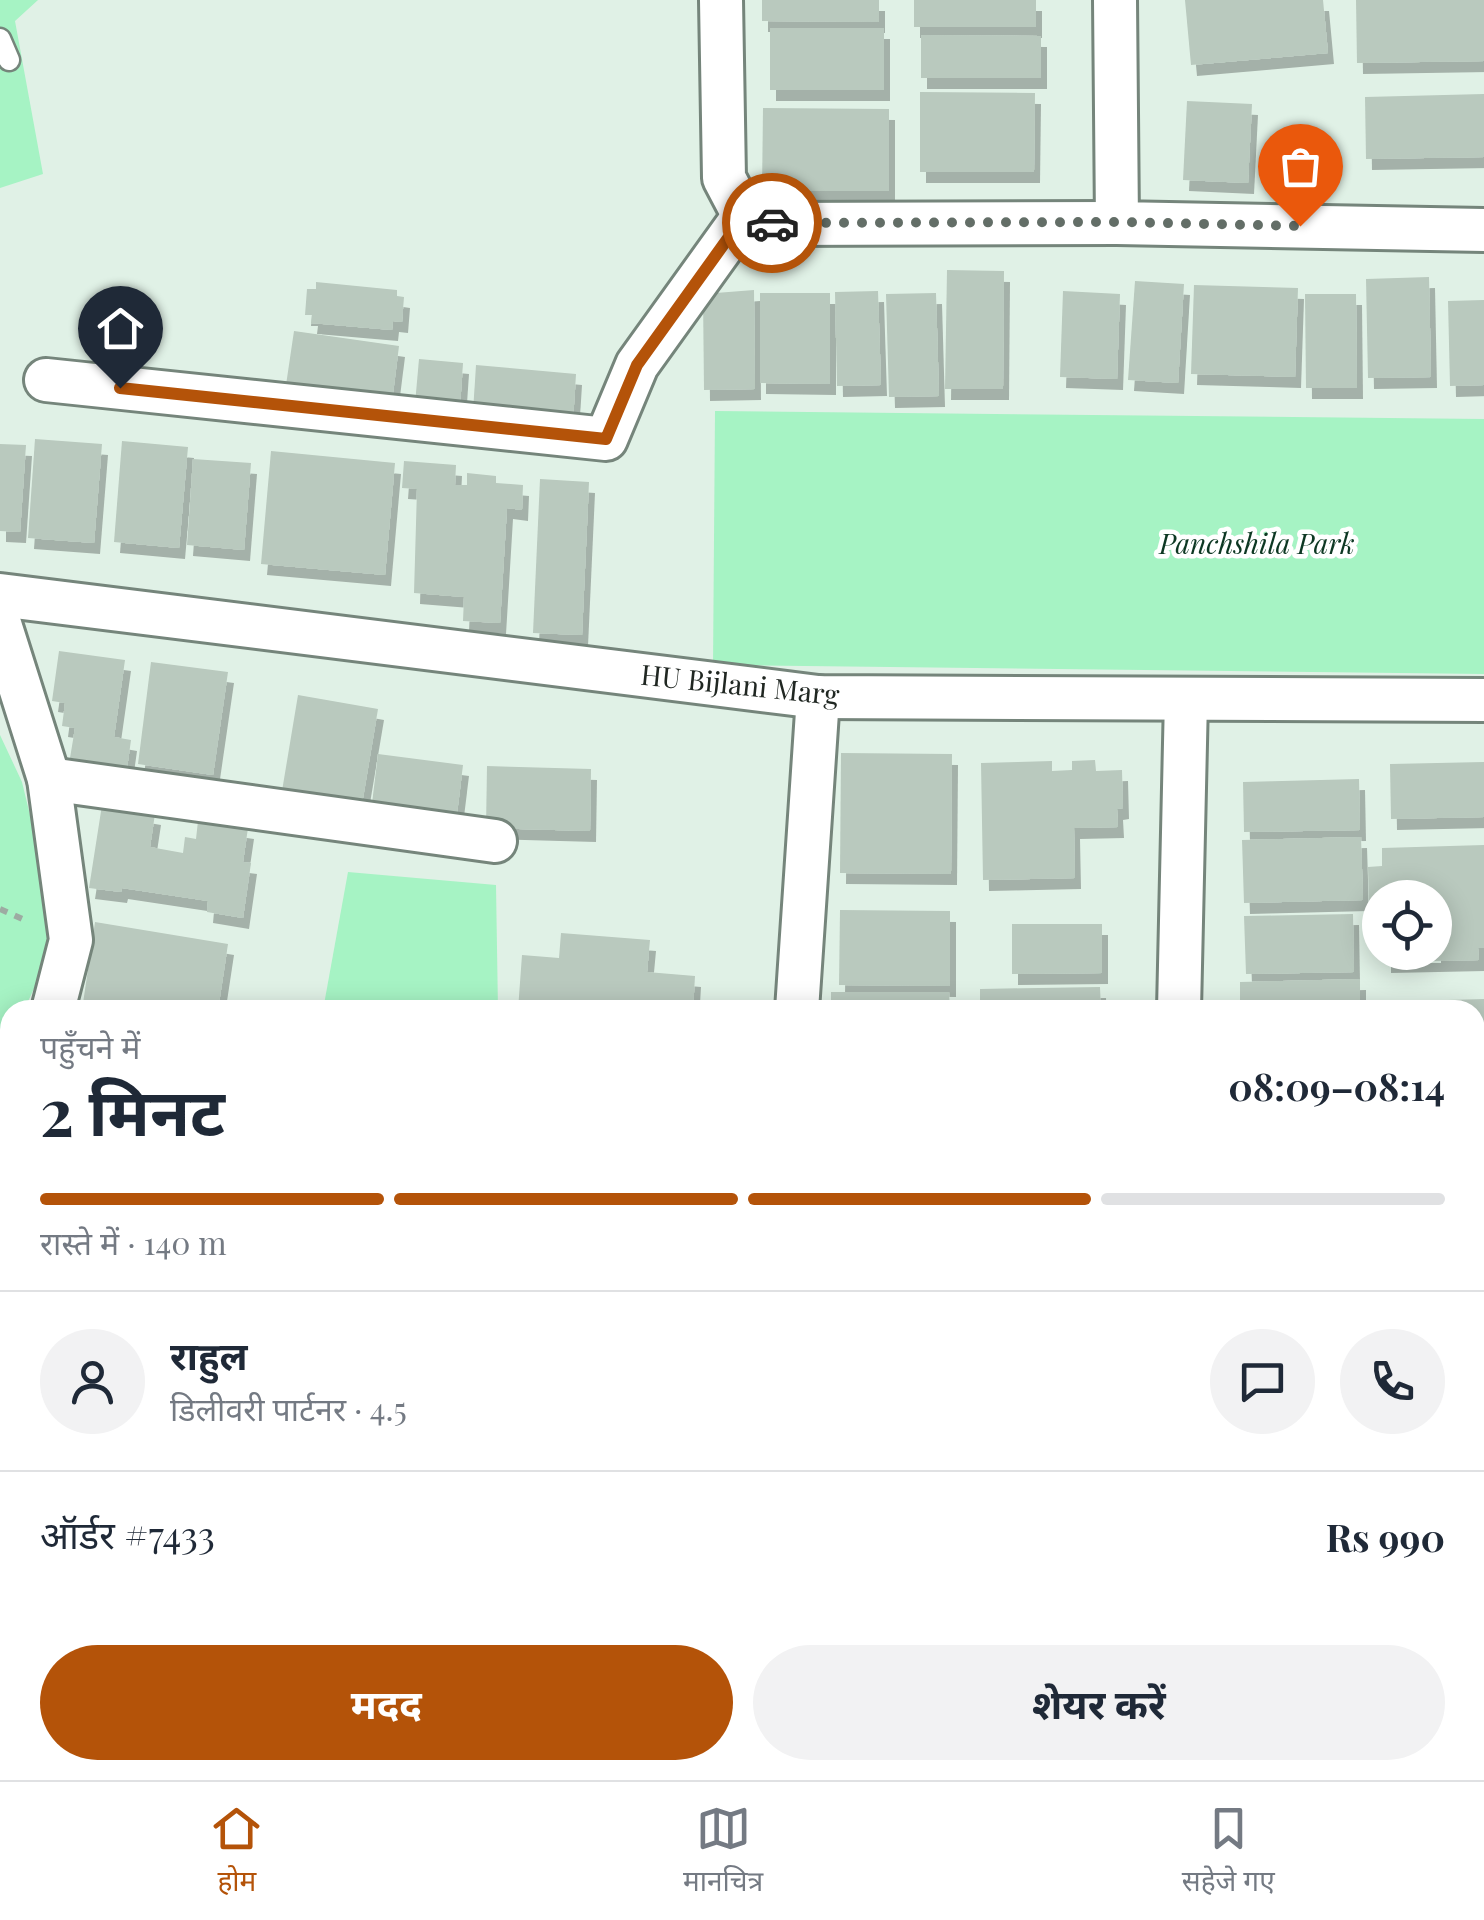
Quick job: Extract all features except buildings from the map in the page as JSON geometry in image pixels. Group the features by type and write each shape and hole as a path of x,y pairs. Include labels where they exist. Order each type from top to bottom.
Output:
{"street":[{"path":"721,0 724,178 744,216 773,224 1117,222 1484,230"},
{"path":"1115,0 1117,222"},
{"path":"46,380 606,439 637,365 744,216"},
{"name":"HU Bijlani Marg","path":"0,595 818,697 1484,700"},
{"path":"0,624 50,779 71,940 57,1000"},
{"path":"798,1000 818,697"},
{"path":"1179,1000 1186,699"},
{"path":"50,779 495,841"}],"lane":[{"path":"0,38 9,60"}],"green space":[{"path":"0,0 38,0 15,21 43,174 0,188"},
{"name":"Panchshila Park","path":"715,411 1484,419 1484,674 713,665"},
{"path":"0,735 22,782 59,935 29,1000 0,1000"},
{"path":"348,872 496,885 498,1000 325,1000"}],"way so far":[{"path":"772,223 1300,226"}],"route":[{"path":"120,388 606,439 637,365 744,216 772,223"}]}
